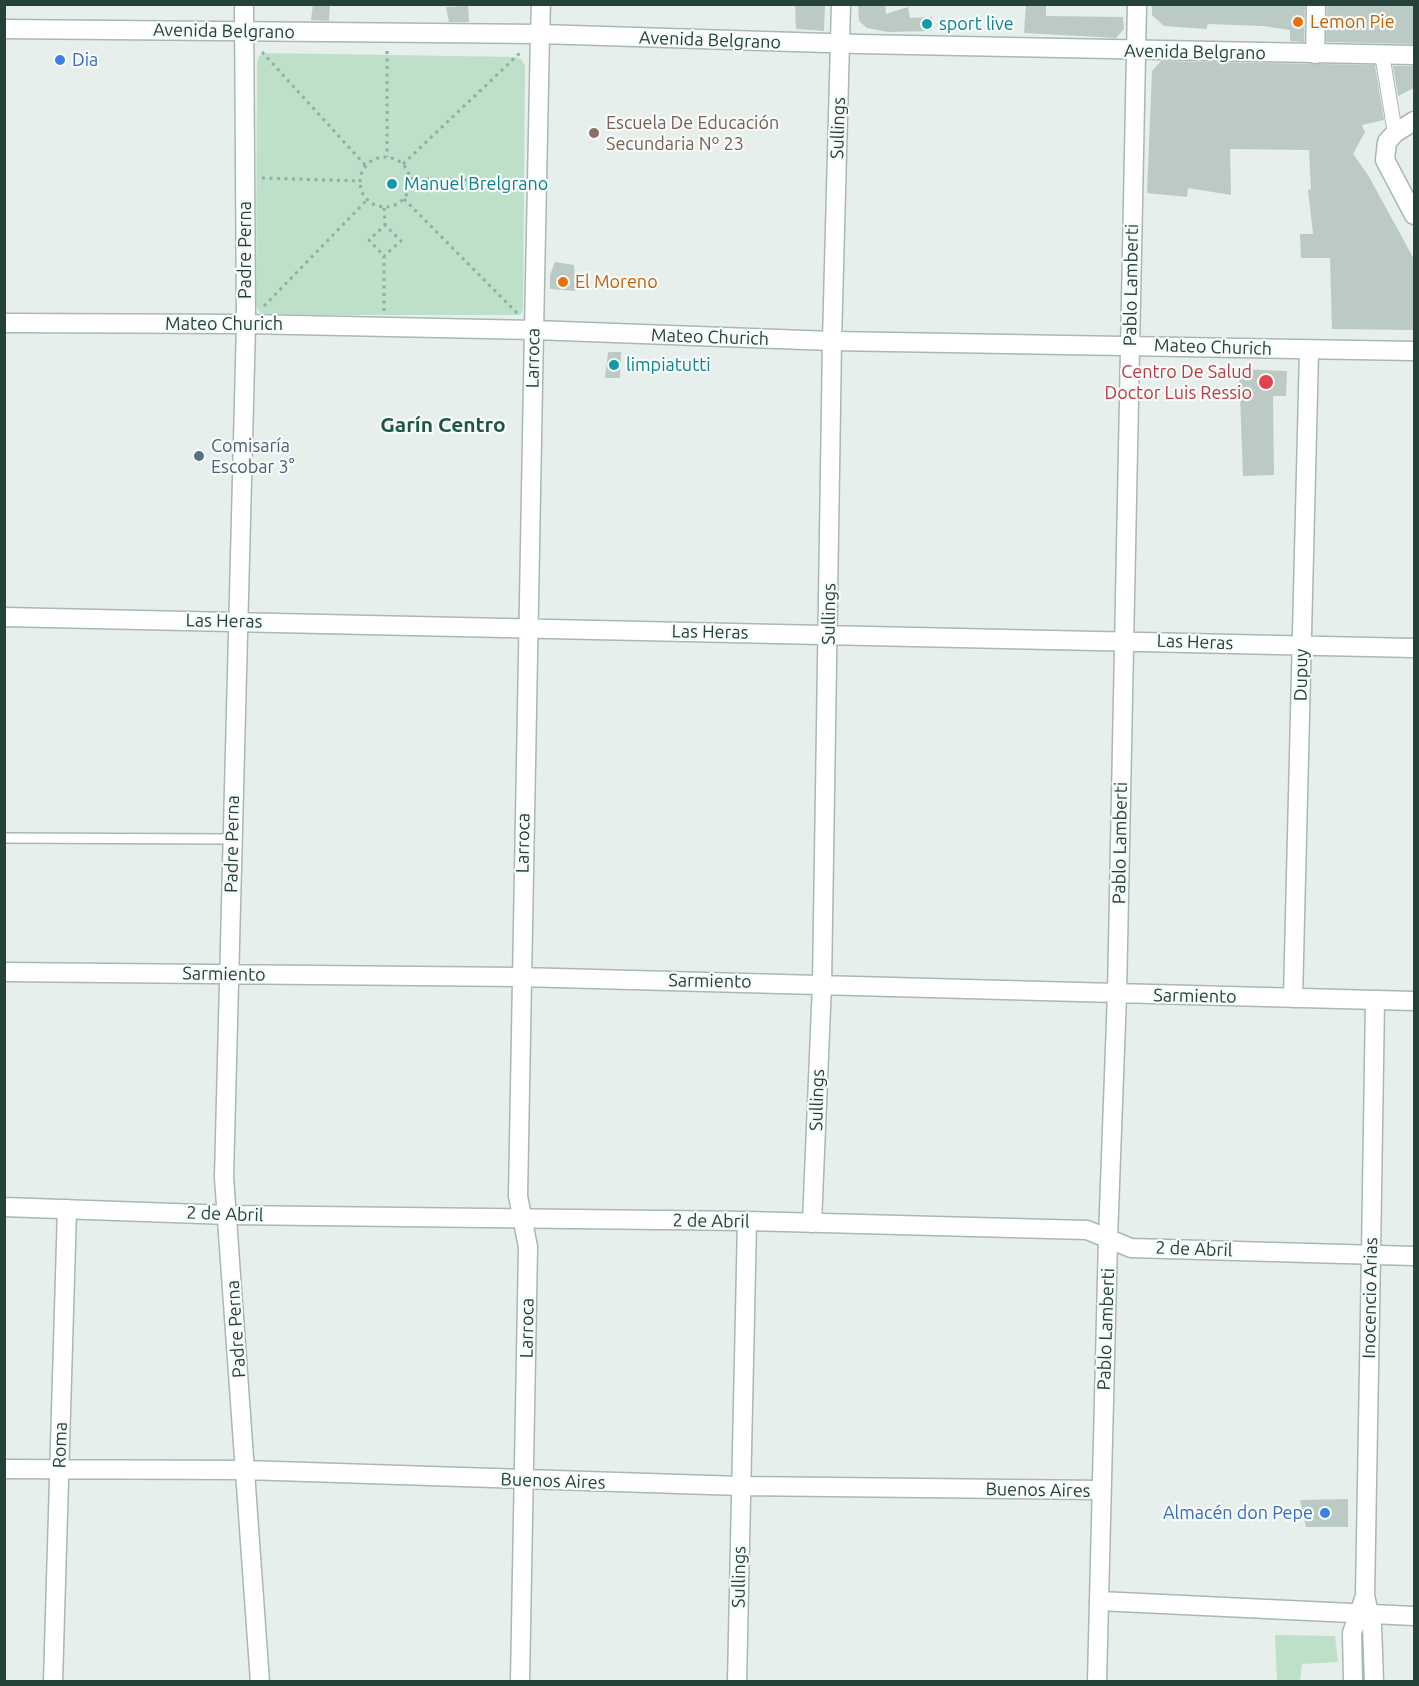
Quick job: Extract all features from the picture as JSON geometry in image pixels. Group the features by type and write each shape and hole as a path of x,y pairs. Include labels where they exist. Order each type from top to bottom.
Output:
{"street":[{"name":"Padre Perna","path":"244,4 246,324 224,1178 229,1215 244,1470 260,1682"},
{"name":"Larroca","path":"520,1682 528,1247 518,1196 520,977 541,4"},
{"name":"Sullings","path":"812,1223 822,984 832,341 841,4"},
{"name":"Pablo Lamberti","path":"1097,1682 1108,1238 1117,994 1137,4"},
{"path":"1315,54 1316,4"},
{"name":"Avenida Belgrano","path":"4,29 540,34 840,44 1414,55"},
{"path":"1382,54 1395,133"},
{"path":"1414,121 1395,133 1387,142 1385,160 1414,215"},
{"name":"Mateo Churich","path":"4,323 246,324 534,330 832,341 1130,345 1309,351 1414,351"},
{"name":"Dupuy","path":"1293,999 1309,351"},
{"name":"Las Heras","path":"4,617 1124,639 1414,648"},
{"name":"Sarmiento","path":"4,972 520,977 1414,1001"},
{"name":"Inocencio Arias","path":"1374,1682 1364,1615 1375,1000"},
{"name":"2 de Abril","path":"4,1207 229,1215 747,1221 1087,1230 1131,1248 1414,1256"},
{"name":"Roma","path":"53,1682 67,1209"},
{"name":"Sullings","path":"737,1682 747,1221"},
{"name":"Buenos Aires","path":"4,1469 244,1470 525,1480 1101,1494"},
{"path":"1099,1601 1414,1616"},
{"name":"Inocencio Arias","path":"1353,1682 1352,1634 1364,1615"}],"lane":[{"path":"4,838 231,839"}],"path":[{"path":"244,31 366,166"},
{"path":"387,33 387,157"},
{"path":"403,164 540,34"},
{"path":"387,157 403,164 411,179 410,188 404,199 393,207 384,208 367,200 360,181 366,166 372,161 387,157"},
{"path":"245,178 360,181"},
{"path":"411,179 537,182"},
{"path":"404,199 534,330"},
{"path":"246,324 367,200"},
{"path":"384,208 386,225 401,241 384,256"},
{"path":"384,327 384,256 369,240 386,225"}],"green space":[{"path":"265,53 516,57 522,60 525,66 523,310 520,315 267,315 260,313 256,306 257,61 259,56"},
{"path":"1275,1635 1335,1636 1338,1662 1302,1664 1300,1681 1277,1681"}],"building":[{"path":"313,4 330,4 329,21 311,20"},
{"path":"795,4 825,4 824,31 796,29"},
{"path":"858,4 885,4 886,14 908,7 910,18 932,17 931,31 888,32 867,28 859,21"},
{"path":"1026,4 1046,4 1046,16 1123,17 1124,29 1116,38 1024,33"},
{"path":"1152,4 1305,4 1304,42 1290,41 1290,30 1263,26 1208,24 1206,29 1164,26 1152,15"},
{"path":"1327,4 1414,4 1414,44 1326,42"},
{"path":"468,6 469,22 449,22 446,7"},
{"path":"1161,61 1375,65 1384,120 1362,125 1365,132 1353,154 1368,175 1414,259 1414,330 1332,329 1330,258 1301,258 1300,234 1313,234 1308,190 1311,189 1309,150 1230,149 1231,195 1188,188 1187,197 1147,193 1152,71"},
{"path":"1393,66 1414,66 1414,88 1398,96"},
{"name":"El Moreno","path":"555,262 574,265 576,291 550,289 550,275"},
{"name":"limpiatutti","path":"608,352 621,352 620,378 605,378"},
{"path":"1239,369 1287,371 1286,396 1273,396 1274,475 1243,476"},
{"name":"Almacén don Pepe","path":"1348,1499 1348,1527 1306,1527 1300,1500"}],"place":[{"name":"Lemon Pie","path":"1298,22"},
{"name":"sport live","path":"927,24"},
{"name":"Dia","path":"60,60"},
{"name":"Escuela De Educación Secundaria Nº 23","path":"594,133"},
{"name":"Manuel Brelgrano","path":"392,184"},
{"name":"El Moreno","path":"563,282"},
{"name":"limpiatutti","path":"614,365"},
{"name":"Centro De Salud Doctor Luis Ressio","path":"1266,382"},
{"name":"Comisaría Escobar 3°","path":"199,456"},
{"name":"Almacén don Pepe","path":"1325,1513"}],"district":[{"name":"Garín Centro","path":"443,425"}]}
